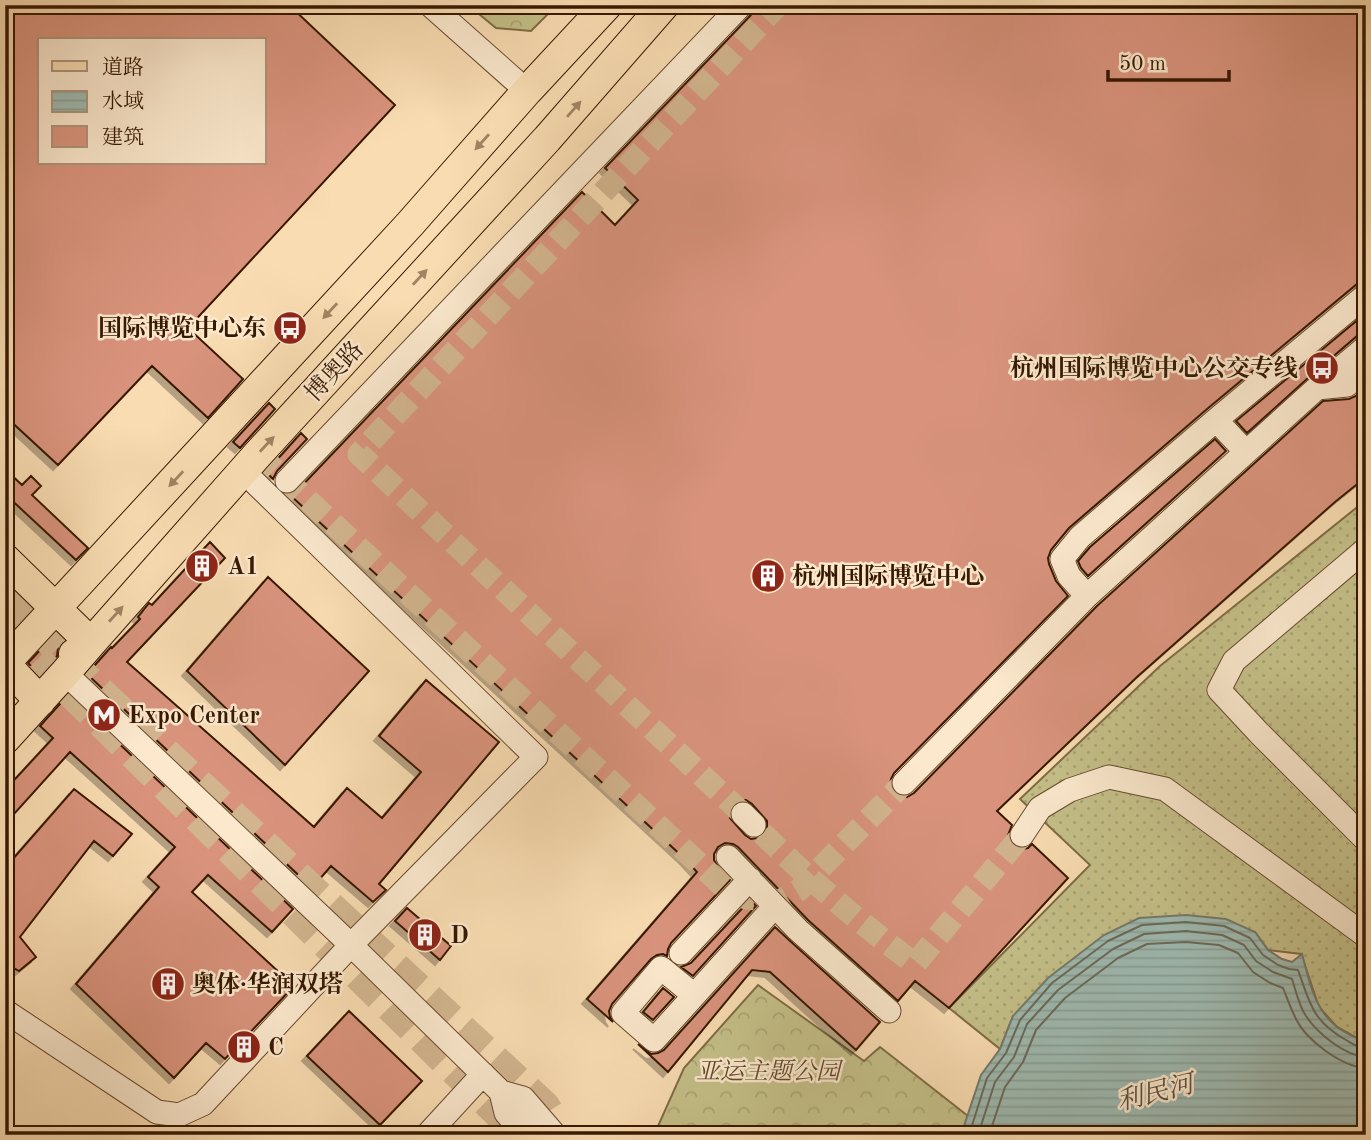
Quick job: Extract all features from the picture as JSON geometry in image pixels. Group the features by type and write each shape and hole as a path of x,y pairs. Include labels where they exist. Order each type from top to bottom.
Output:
{"main road":[{"name":"博奥路","path":"5,663 410,224 607,5"},
{"name":"博奥路","path":"5,739 33,694 65,673 243,471 547,139 664,5"},
{"path":"5,559 90,643 33,694 5,710"},
{"path":"5,663 33,694"}],"street":[{"path":"430,5 527,91"},
{"path":"287,481 741,5"},
{"path":"1087,596 1069,576 1062,559 1080,537 1366,295"},
{"path":"904,783 1087,596 1366,347"},
{"path":"1317,388 1347,385 1366,370"},
{"path":"1216,420 1246,452"},
{"path":"5,1011 157,1112 179,1115 203,1104 351,945 536,757 243,471"},
{"path":"1366,549 1234,661 1219,690 1366,840"},
{"path":"65,673 501,1092 523,1098 555,1135"},
{"path":"1022,835 1040,808 1070,789 1110,777 1165,789 1366,936"},
{"path":"728,857 798,930 889,1011"},
{"path":"681,953 750,879"},
{"path":"694,995 775,906"},
{"path":"426,1135 483,1074"},
{"path":"501,1092 506,1113 525,1135"}],"green space":[{"path":"468,5 557,5 531,31 496,28"},
{"path":"1366,500 1366,1043 1337,1027 1319,1007 1301,954 1268,950 1255,932 1013,1016 1000,1049 949,1008 1090,865 1020,799 1160,666"},
{"name":"亚运主题公园","path":"758,985 864,1061 880,1047 968,1116 961,1135 654,1135 684,1068"}],"water":[{"name":"利民河","path":"1186,915 1226,919 1255,932 1268,950 1282,959 1292,962 1302,954 1307,974 1323,1012 1337,1027 1366,1043 1366,1135 961,1135 981,1075 1000,1049 1013,1016 1048,978 1104,935 1139,918"}],"building":[{"path":"5,5 289,5 395,105 188,328 243,379 208,418 152,366 58,465 5,416"},
{"name":"杭州国际博览中心","path":"755,5 1366,5 1366,281 1357,284 1069,528 1051,550 1048,558 1056,581 1068,596 894,773 890,786 895,793 907,797 914,793 1097,606 1323,401 1349,399 1366,388 1366,477 1137,677 997,811 1012,825 1008,835 1014,846 1022,849 1032,844 1068,878 949,1008 915,981 898,1001 808,920 738,847 725,843 718,847 714,860 730,880 671,943 667,956 657,955 651,959 612,1004 609,1011 613,1022 587,999 697,872 290,495 297,491 582,192 615,225 638,200 605,168 751,15","holes":["746,800 767,821 767,829 758,838 751,839 745,835 730,818 730,810 734,804"]},
{"path":"1366,313 1366,333 1357,336 1247,433 1236,421"},
{"path":"269,403 275,409 240,448 233,442"},
{"path":"301,433 307,439 277,471 273,479 266,472"},
{"path":"1215,439 1226,451 1088,576 1078,561 1090,547"},
{"path":"5,469 22,485 31,476 41,486 32,495 88,548 76,560 5,494"},
{"path":"210,542 225,558 127,662 314,827 347,788 382,818 421,772 379,736 426,680 499,742 379,884 386,890 373,902 331,866 312,888 87,674 140,619 138,617 149,603 152,605"},
{"path":"268,577 369,671 285,765 187,671"},
{"path":"5,584 31,609 5,637"},
{"path":"56,633 63,640 58,647 57,656 40,675 28,663"},
{"path":"68,695 293,909 272,932 208,875 192,892 294,986 225,1059 206,1043 174,1078 76,984 159,887 148,877 175,847 70,752 5,824 5,790 53,738 40,726"},
{"path":"74,789 132,834 113,856 94,841 20,937 36,957 19,971 5,963 5,868"},
{"path":"750,900 756,906 693,976 681,967 691,963"},
{"name":"D","path":"407,908 451,946 440,960 395,921"},
{"path":"775,927 880,1022 856,1050 770,972 752,970 668,1072 638,1044 651,1054 664,1050"},
{"path":"663,988 674,997 653,1020 643,1012"},
{"path":"349,1011 422,1081 380,1125 307,1056"}],"tunnel":[{"path":"743,814 359,454 778,5"},
{"path":"258,454 724,887 746,898 780,901 799,890 904,783"},
{"path":"5,595 94,686 545,1106 550,1114"},
{"path":"5,628 520,1135"},
{"path":"762,833 836,901 915,964 1022,835"}],"place":[{"name":"国际博览中心东","path":"290,328"},
{"name":"杭州国际博览中心公交专线","path":"1322,368"},
{"name":"A1","path":"202,566"},
{"name":"杭州国际博览中心","path":"768,576"},
{"name":"Expo Center","path":"104,715"},
{"name":"D","path":"425,935"},
{"name":"奥体·华润双塔","path":"168,984"},
{"name":"C","path":"244,1047"}]}
